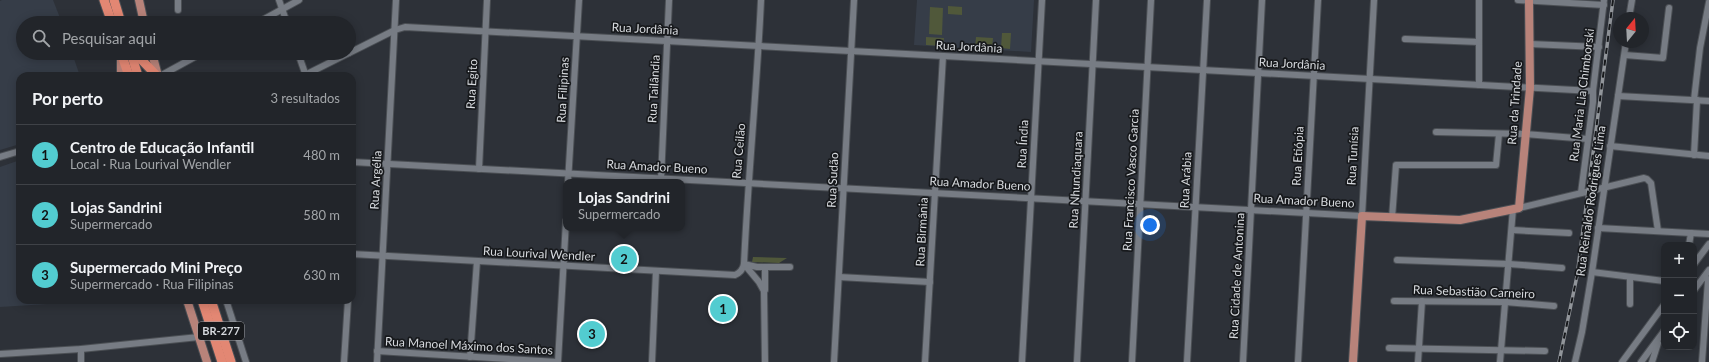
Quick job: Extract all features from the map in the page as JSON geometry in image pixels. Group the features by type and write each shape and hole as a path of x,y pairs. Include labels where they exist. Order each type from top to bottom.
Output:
{"highway":[{"path":"104,0 110,16"},
{"path":"114,0 119,16"},
{"path":"123,60 128,72"},
{"path":"133,60 137,72"},
{"path":"142,60 154,72"},
{"name":"BR-277","path":"203,304 222,362"},
{"name":"BR-277","path":"212,304 231,362"},
{"path":"226,347 235,362"}],"main road":[{"path":"139,0 142,16"},
{"name":"Rua da Trindade","path":"1516,208 1530,88 1530,0"},
{"path":"121,60 121,72"},
{"path":"154,60 157,72"},
{"name":"Rua Amador Bueno","path":"1362,216 1460,220 1516,208"},
{"name":"Rua Tunísia","path":"1353,362 1362,216"},
{"path":"188,304 199,337"},
{"name":"BR-277","path":"199,337 207,362"}],"street":[{"path":"178,0 178,10"},
{"path":"279,0 284,16"},
{"path":"270,16 299,0"},
{"name":"Rua Argélia","path":"377,362 396,0"},
{"name":"Rua Egito","path":"479,169 487,0"},
{"name":"Rua Filipinas","path":"568,179 579,0"},
{"name":"Rua Tailândia","path":"661,179 669,0"},
{"name":"Rua Ceilão","path":"744,264 747,184 761,0"},
{"name":"Rua Sudão","path":"834,362 854,0"},
{"name":"Rua Índia","path":"1022,362 1042,0"},
{"name":"Rua Nhundiaquara","path":"1077,362 1096,0"},
{"name":"Rua Francisco Vasco Garcia","path":"1132,362 1152,0"},
{"name":"Rua Arábia","path":"1187,362 1207,0"},
{"name":"Rua Cidade de Antonina","path":"1243,362 1262,0"},
{"name":"Rua Etiópia","path":"1298,362 1318,0"},
{"name":"Rua Tunísia","path":"1362,216 1374,0"},
{"path":"1479,0 1479,85"},
{"path":"1518,0 1604,2"},
{"path":"1630,12 1632,0"},
{"name":"Rua Maria Lia Chimborski","path":"1581,193 1604,2"},
{"path":"1694,155 1700,48 1709,2"},
{"path":"1624,54 1663,58 1668,8"},
{"name":"Rua Jordânia","path":"356,49 394,30 405,27 1593,91"},
{"path":"1405,39 1479,42"},
{"path":"1530,44 1599,47"},
{"name":"Rua Reinaldo Rodrigues Lima","path":"1575,362 1582,332 1592,272 1625,48"},
{"name":"Rua Birmânia","path":"925,362 943,56"},
{"path":"166,72 189,60"},
{"path":"300,60 304,72"},
{"name":"Rua Jordânia","path":"313,72 336,60"},
{"path":"1618,96 1709,101"},
{"path":"1436,132 1525,134 1588,138"},
{"path":"1392,218 1396,165 1496,165 1499,134"},
{"path":"1610,146 1709,156"},
{"path":"0,157 16,152"},
{"name":"Rua Amador Bueno","path":"356,162 661,179"},
{"name":"Rua Amador Bueno","path":"1516,208 1604,188 1640,178 1648,179 1651,183 1658,232"},
{"name":"Rua Amador Bueno","path":"685,180 1362,216"},
{"name":"Rua da Trindade","path":"1500,362 1512,230 1516,208"},
{"path":"1598,228 1709,234"},
{"path":"1512,230 1569,233"},
{"path":"558,362 566,231"},
{"path":"1690,242 1691,233"},
{"path":"1697,260 1709,244"},
{"name":"Rua Lourival Wendler","path":"356,254 735,275 742,270 744,264"},
{"path":"1397,260 1509,264 1562,268"},
{"path":"470,357 477,261"},
{"path":"744,264 757,267 790,266"},
{"path":"744,264 762,286 764,297"},
{"path":"765,362 764,297 766,267"},
{"path":"652,362 656,271"},
{"path":"1592,272 1661,281"},
{"path":"1697,287 1708,274"},
{"path":"1702,362 1708,274"},
{"path":"839,277 930,282"},
{"path":"1630,277 1630,304"},
{"name":"Rua Sebastião Carneiro","path":"1394,301 1506,302 1554,306"},
{"path":"1418,362 1422,301"},
{"path":"227,304 246,362"},
{"path":"344,362 348,304"},
{"path":"1622,362 1661,314"},
{"path":"1641,362 1661,335"},
{"path":"0,354 81,349 199,337"},
{"path":"1652,362 1659,338"},
{"path":"1389,348 1545,351"},
{"path":"81,349 81,362"},
{"name":"Rua Manoel Máximo dos Santos","path":"377,351 558,362"}],"shaded area":[{"path":"53,0 59,16 16,16 16,60 74,60 79,72 16,72 16,145 0,150 0,1"},
{"path":"917,0 1034,0 1031,52 914,45"},
{"path":"16,161 16,304 48,304 0,307 0,167"}],"green space":[{"path":"948,6 962,7 962,15 948,14"},
{"path":"930,7 943,8 942,35 929,34"},
{"path":"1002,33 1011,33 1010,49 1001,48"},
{"path":"926,37 944,38 943,46 926,45"},
{"path":"976,37 993,38 992,49 975,48"},
{"path":"753,257 787,258 779,263 752,262"}],"railway":[{"path":"1559,362 1577,276 1613,0"}],"place":[{"name":"Lojas Sandrini","path":"624,259"},
{"name":"Centro de Educação Infantil","path":"723,309"},
{"name":"Supermercado Mini Preço","path":"592,334"}]}
